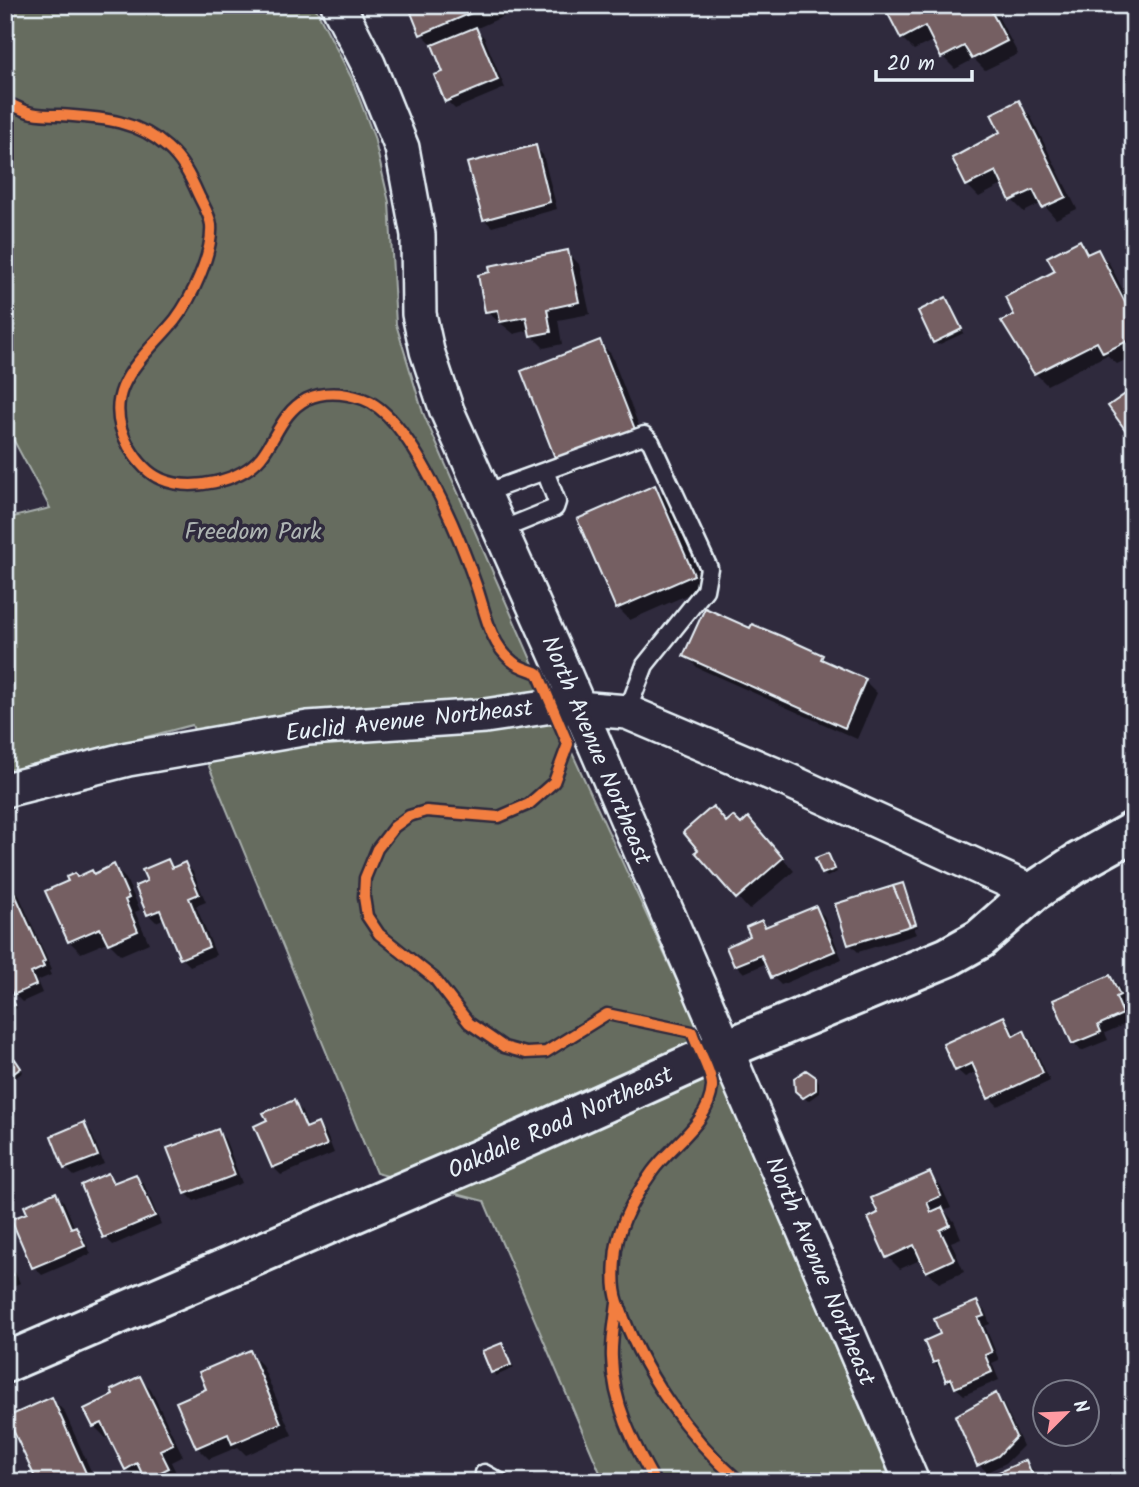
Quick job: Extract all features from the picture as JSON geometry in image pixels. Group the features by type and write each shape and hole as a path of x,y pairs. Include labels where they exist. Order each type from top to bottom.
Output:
{"street":[{"name":"North Avenue Northeast","path":"338,5 368,64 402,148 418,235 419,314 427,351 447,411 579,707 724,1050 912,1482"},
{"name":"Euclid Avenue Northeast","path":"5,790 128,759 308,728 485,716 551,706 579,707 627,712 797,784 1032,891"},
{"name":"Oakdale Road Northeast","path":"5,1363 480,1159 724,1050 948,957 980,939 1032,891 1134,831"}],"lane":[{"path":"484,493 644,435 651,442 709,568 705,590 645,665 627,712"},
{"path":"501,530 555,508 557,502 545,471"},
{"path":"484,1473 500,1482"}],"path":[{"path":"616,1286 612,1358 617,1400 634,1445 655,1482"},
{"path":"617,1300 628,1324"}],"green space":[{"name":"Freedom Park","path":"5,5 314,5 351,77 374,137 389,202 396,324 423,413 568,744 704,1040 892,1482 604,1482 484,1201 376,1173 192,725 5,774 5,519 50,508 5,424"}],"building":[{"path":"408,5 490,5 420,35"},
{"path":"891,5 988,5 1007,41 972,59 964,46 941,58 925,26 901,39 887,12 893,9"},
{"path":"476,27 498,80 445,102 434,75 443,72 432,45"},
{"path":"1019,100 1066,197 1042,208 1033,190 1010,201 996,171 966,186 952,158 1000,132 991,114"},
{"path":"536,145 550,202 483,220 467,163"},
{"path":"1080,240 1087,254 1098,249 1134,320 1130,325 1134,338 1103,353 1097,342 1034,374 1001,321 1014,315 1005,297 1055,271 1047,257"},
{"path":"568,250 579,302 547,309 551,332 530,336 526,317 500,322 498,310 485,312 478,275 490,272 489,266"},
{"path":"946,297 962,329 933,343 918,311"},
{"path":"600,340 636,432 557,463 521,371"},
{"path":"1134,388 1134,442 1108,406"},
{"path":"655,485 694,575 616,609 577,519"},
{"path":"705,608 750,628 752,624 781,636 823,655 821,659 866,679 845,728 683,656"},
{"path":"713,806 726,822 733,816 741,824 748,817 783,858 736,899 695,852 698,850 683,832"},
{"path":"828,853 835,869 822,874 815,858"},
{"path":"168,859 172,868 185,862 199,894 189,898 209,947 180,959 160,910 147,915 135,886 147,881 142,870"},
{"path":"114,864 129,898 125,900 138,931 108,944 100,928 68,942 45,891 68,881 66,877 75,873 77,877 92,870 94,874"},
{"path":"10,883 45,961 42,963 44,967 31,973 36,985 13,995 5,979 5,885"},
{"path":"903,883 916,924 910,926 893,886"},
{"path":"893,886 910,926 848,945 835,904"},
{"path":"816,906 835,951 771,978 761,955 734,966 726,947 750,936 746,927 762,920 765,927"},
{"path":"1110,975 1120,995 1116,997 1123,1014 1098,1025 1101,1032 1072,1044 1053,1000"},
{"path":"5,984 15,1005 5,1009"},
{"path":"1004,1016 1013,1036 1024,1030 1043,1073 988,1099 972,1063 955,1071 943,1044"},
{"path":"15,1059 21,1068 10,1076 5,1066"},
{"path":"806,1070 816,1077 816,1090 803,1098 795,1091 794,1078"},
{"path":"294,1100 306,1128 318,1123 327,1145 272,1168 254,1126 267,1120 263,1113"},
{"path":"84,1122 98,1156 64,1169 51,1136"},
{"path":"218,1129 235,1175 185,1194 167,1148"},
{"path":"930,1172 941,1196 927,1202 931,1212 942,1207 950,1225 940,1230 954,1259 926,1272 914,1245 886,1258 868,1218 878,1213 871,1198"},
{"path":"108,1173 113,1183 136,1174 155,1216 103,1238 81,1185"},
{"path":"56,1192 71,1228 76,1226 85,1246 32,1268 11,1219 27,1213 24,1206"},
{"path":"5,1257 13,1275 5,1279"},
{"path":"977,1301 984,1316 978,1318 992,1352 985,1355 992,1372 955,1388 951,1378 946,1381 938,1361 933,1363 924,1341 940,1334 934,1319"},
{"path":"502,1343 511,1365 491,1373 482,1351"},
{"path":"250,1350 281,1423 232,1444 228,1434 196,1448 176,1402 206,1389 199,1372"},
{"path":"140,1376 173,1444 160,1450 169,1468 145,1480 137,1463 125,1470 102,1423 93,1427 84,1409 113,1395 111,1390"},
{"path":"996,1393 1016,1437 998,1456 977,1466 955,1416"},
{"path":"52,1397 90,1482 37,1482 7,1417"},
{"path":"1026,1460 1035,1482 984,1482 983,1479"}],"cycle path":[{"path":"5,102 35,114 103,119 143,131 177,157 189,175 209,217 209,249 188,300 175,320 138,362 121,392 118,409 120,427 129,447 142,465 161,479 186,485 228,478 252,466 292,410 307,399 335,394 363,399 381,410 399,428 432,480 458,538 498,645 515,663 538,673 568,744 554,782 529,804 499,817 426,811 409,816 394,827 377,849 365,878 367,916 379,934 434,978 469,1023 504,1047 526,1053 546,1052 607,1014 692,1032 712,1081 709,1100 697,1123 660,1162 633,1203 622,1225 616,1248 615,1287 618,1302 639,1352 667,1400 701,1444 740,1482"},
{"path":"617,1303 612,1351 616,1391 632,1438 655,1482"}]}
